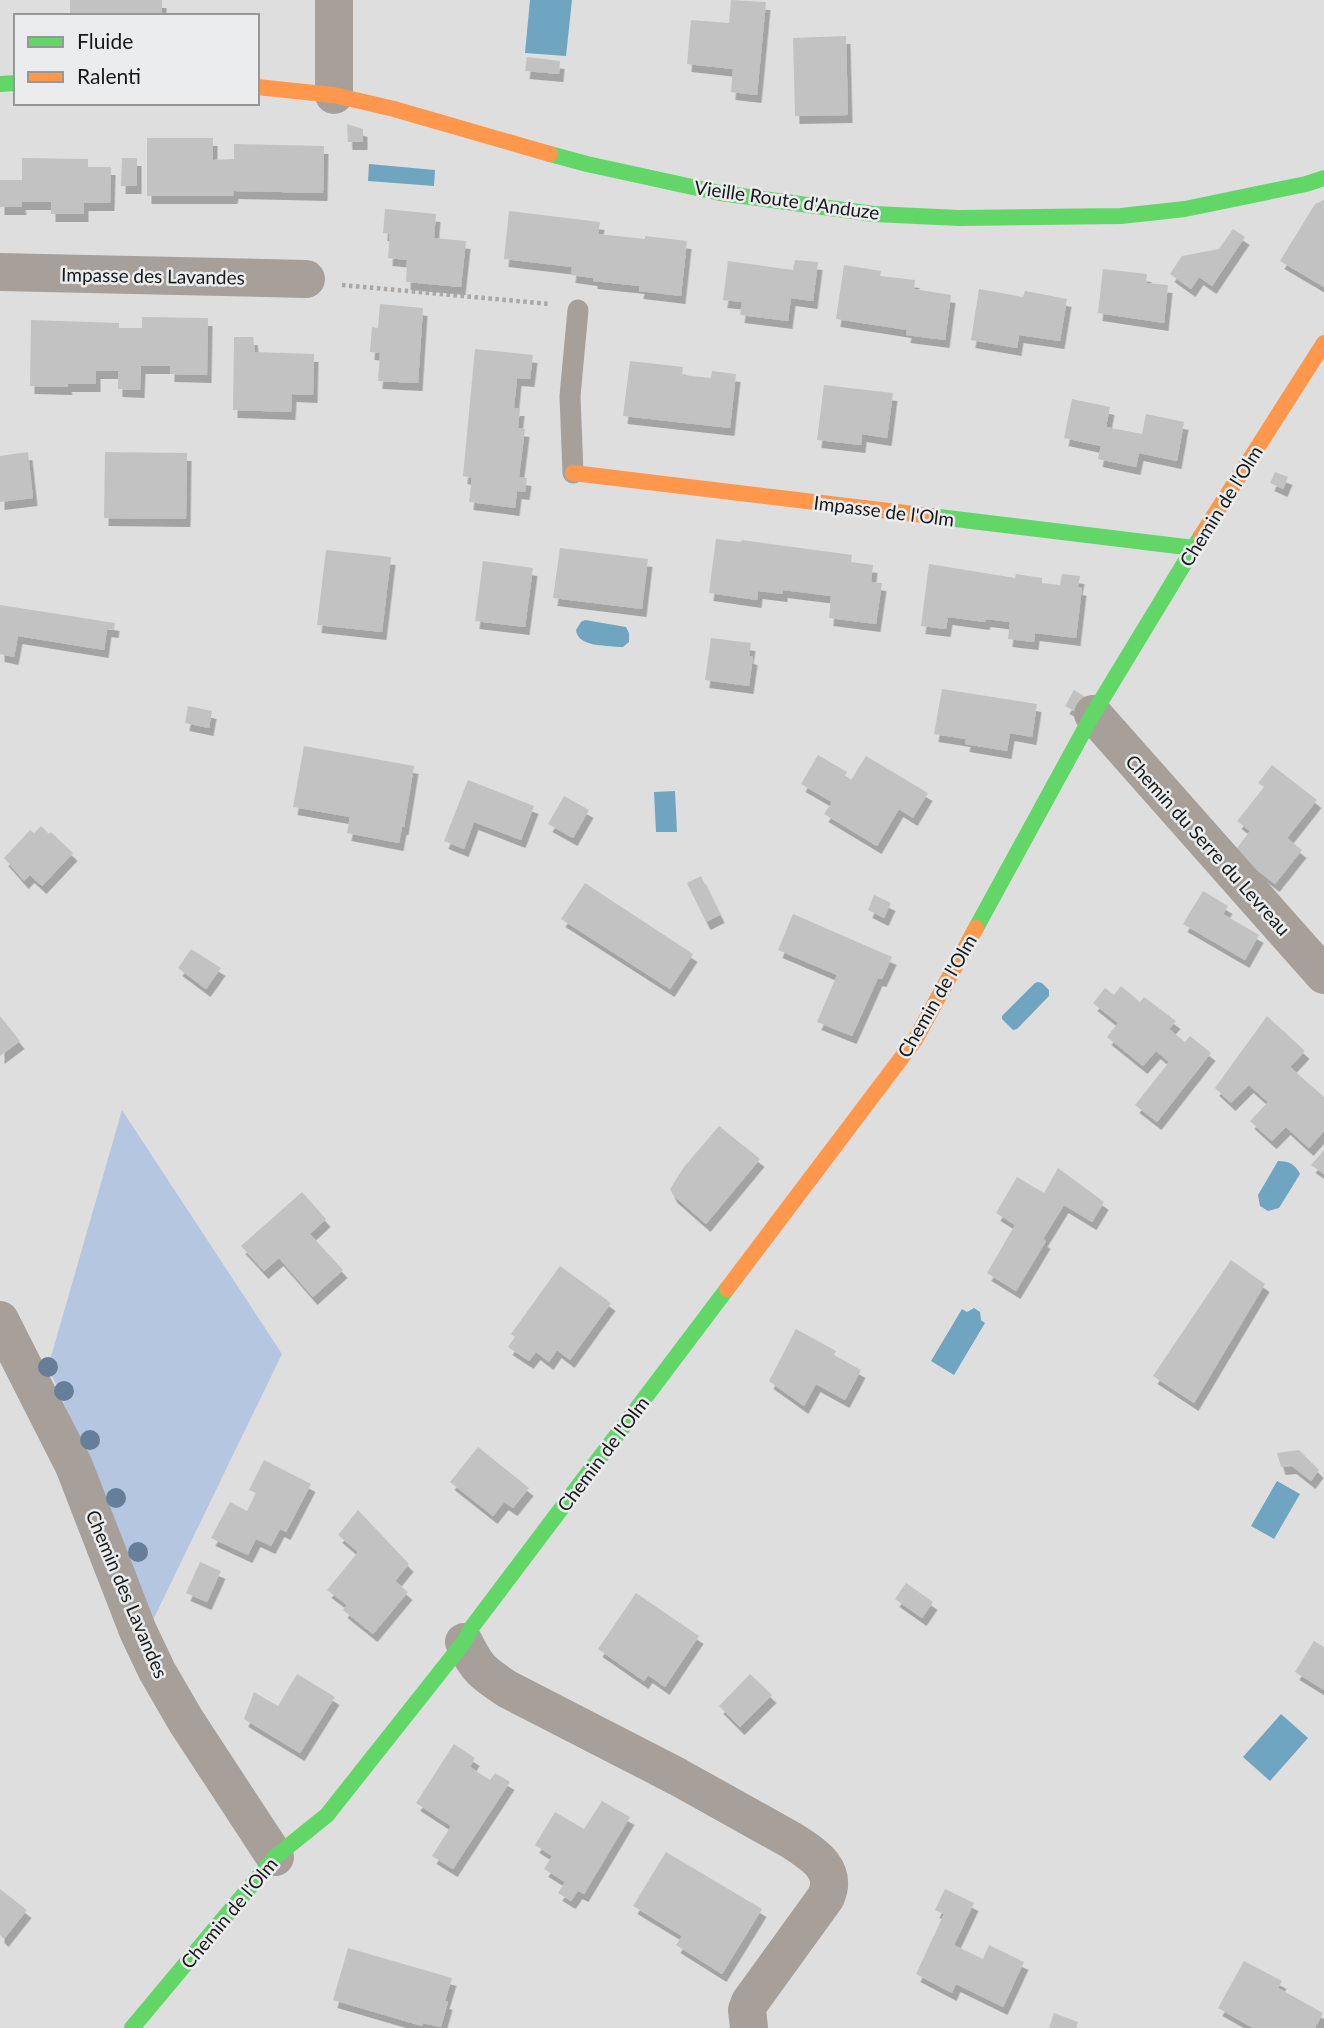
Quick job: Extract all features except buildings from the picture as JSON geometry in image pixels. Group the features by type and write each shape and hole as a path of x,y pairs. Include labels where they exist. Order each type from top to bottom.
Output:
{"street":[{"path":"334,0 334,95"},
{"name":"Vieille Route d'Anduze","path":"259,87 334,95 613,170 720,193 874,214 958,218 1121,216 1185,209 1324,178"},
{"name":"Impasse des Lavandes","path":"0,272 306,279"},
{"name":"Chemin de l'Olm","path":"135,2027 275,1857 327,1815 366,1768 464,1642 472,1627 915,1040 1093,715 1194,548 1324,343"},
{"name":"Impasse de l'Olm","path":"573,473 1194,548"},
{"name":"Chemin du Serre du Levreau","path":"1093,715 1324,975"},
{"name":"Chemin des Lavandes","path":"0,1320 74,1466 138,1631 158,1671 186,1721 275,1857"},
{"path":"464,1642 482,1672 507,1689 678,1777 791,1840 822,1864 830,1878 826,1897 750,2002 747,2019 749,2028"}],"lane":[{"path":"573,473 570,396 578,310"}],"path":[{"path":"306,279 347,286 552,304 578,310"}],"shaded area":[{"path":"530,0 572,0 566,56 525,53"},
{"path":"369,164 435,170 434,186 368,181"},
{"path":"585,620 626,627 629,642 623,647 581,640 576,630"},
{"path":"675,791 677,832 656,832 654,792"},
{"path":"1038,982 1049,990 1049,996 1013,1030 1002,1016"},
{"path":"122,1110 282,1354 153,1620 108,1502 48,1367"},
{"path":"1278,1161 1291,1164 1300,1174 1279,1208 1268,1211 1260,1206 1258,1195"},
{"path":"974,1308 980,1312 981,1320 985,1323 954,1375 931,1361 962,1309 967,1312"},
{"path":"1277,1481 1300,1494 1274,1539 1251,1526"},
{"path":"1281,1714 1308,1738 1270,1781 1243,1757"}],"traffic: fast":[{"path":"0,84 14,83"},
{"path":"550,154 720,193 874,214 959,218 1121,216 1185,209 1324,178"},
{"path":"931,516 1194,548"},
{"path":"976,928 1093,714 1201,536"},
{"path":"132,2028 275,1857 327,1815 464,1642 472,1627 727,1289"}],"traffic: slow":[{"path":"259,87 334,95 394,109 550,154"},
{"path":"1201,536 1324,343"},
{"path":"573,473 931,516"},
{"path":"727,1289 915,1040 976,928"}]}
